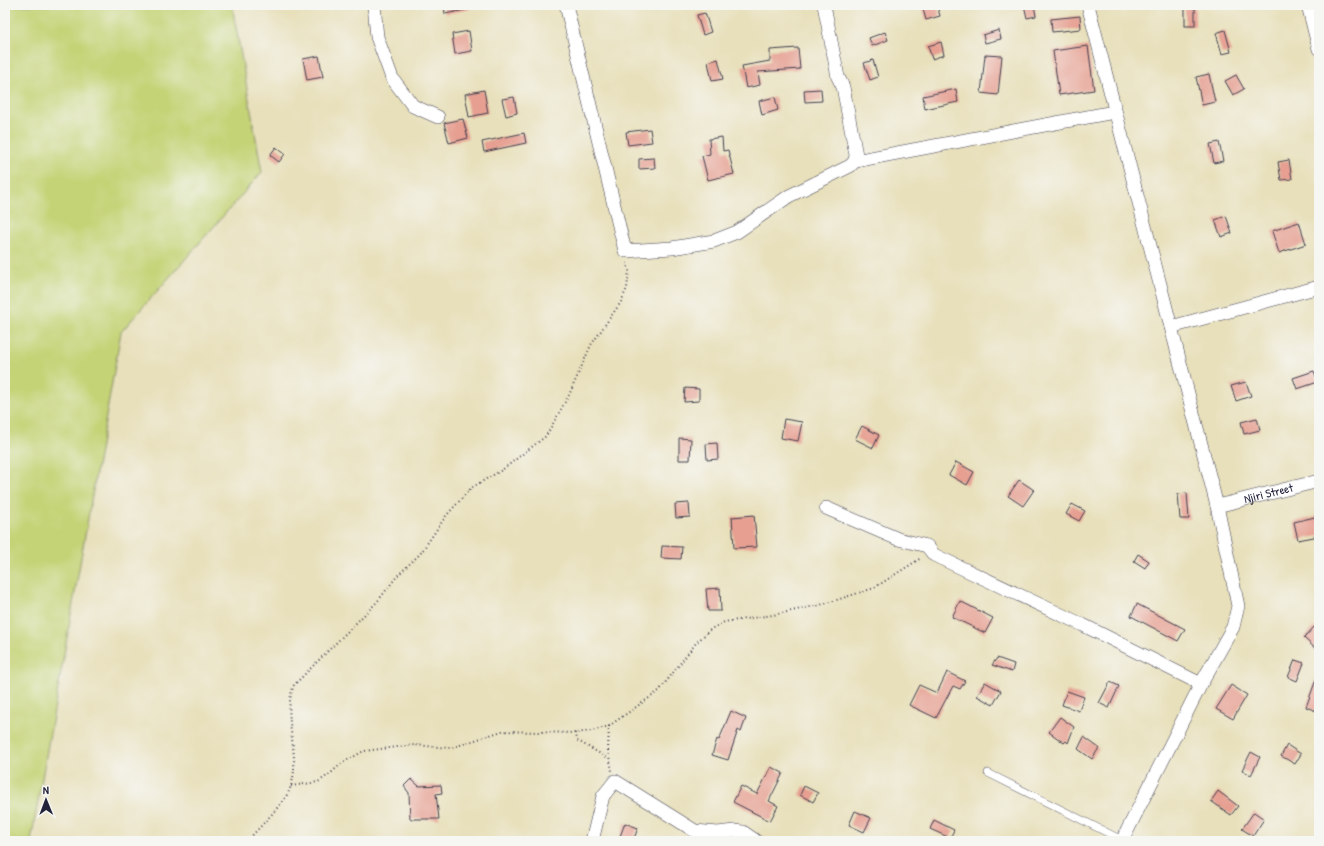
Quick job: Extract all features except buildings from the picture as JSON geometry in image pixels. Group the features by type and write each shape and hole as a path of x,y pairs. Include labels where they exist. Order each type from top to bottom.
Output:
{"street":[{"path":"374,5 378,37 392,78 413,106 438,117"},
{"path":"566,5 625,251 672,248 714,241 737,232 789,196 850,166 855,161 1114,112"},
{"path":"824,5 838,77 842,87 856,155 855,161"},
{"path":"1088,5 1114,112 1217,506 1238,606 1233,627 1201,684 1122,841"},
{"path":"1308,5 1319,49"},
{"path":"1171,327 1319,287"},
{"name":"Njiri Street","path":"1217,506 1319,481"},
{"path":"826,508 898,539 927,546 934,555 1083,625 1201,684"},
{"path":"592,841 603,796 615,781 695,831 718,833 734,831 743,832 756,841"}],"lane":[{"path":"988,773 1122,841"}],"path":[{"path":"248,841 288,792 290,786 294,766 289,696 294,685 377,602 398,575 420,554 446,516 471,488 502,470 546,436 569,396 591,345 621,302 627,288 629,271 625,251"},
{"path":"290,786 318,782 342,763 364,751 414,745 451,748 502,732 575,733 592,732 609,726 658,691 696,642 711,629 724,622 773,615 858,594 874,588 926,555 934,555"},
{"path":"575,733 578,741 609,758 609,726"}],"green space":[{"path":"5,5 232,5 262,172 121,332 31,841 5,841"}]}
